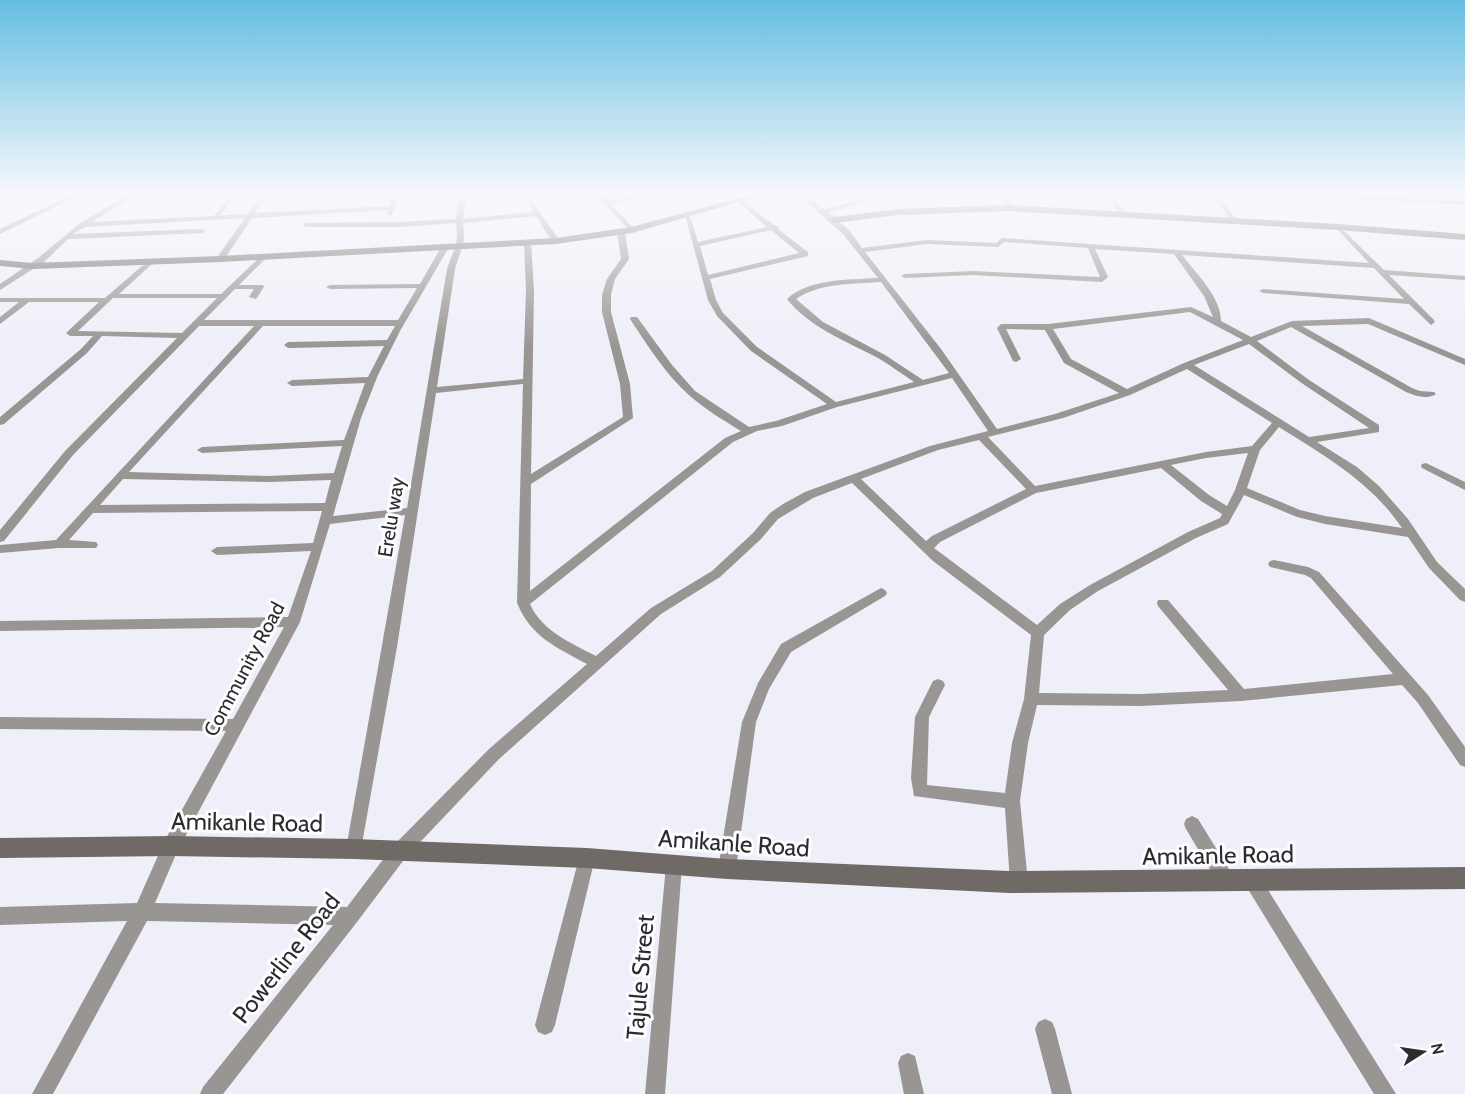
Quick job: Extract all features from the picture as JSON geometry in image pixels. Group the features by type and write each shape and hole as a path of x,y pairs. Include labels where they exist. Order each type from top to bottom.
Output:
{"street":[{"path":"0,288 33,266 56,245"},
{"path":"220,259 230,245"},
{"name":"Erelu way","path":"354,849 433,390 452,269 451,248 454,245"},
{"path":"0,263 33,266 496,245"},
{"path":"528,245 528,381 523,603 528,618 545,633 598,663"},
{"path":"526,482 628,418 622,374 608,318 611,279 625,259 623,245"},
{"path":"695,245 712,300 732,329 788,375 834,405"},
{"path":"706,278 805,254 795,245"},
{"path":"856,245 884,280 994,432"},
{"path":"860,250 901,245"},
{"path":"1066,245 1176,252 1465,278"},
{"path":"1356,245 1431,322"},
{"path":"905,276 973,273 1102,280 1104,276 1091,247"},
{"name":"Community Road","path":"42,1094 142,912 171,846 294,622 355,418 402,323 423,286 451,248"},
{"path":"1176,252 1211,301 1218,315 1217,321"},
{"path":"0,538 52,471 262,257"},
{"path":"150,261 70,333 186,336"},
{"path":"884,280 829,285 797,294 791,299 799,308 839,335 882,358 921,383"},
{"path":"330,287 423,286"},
{"path":"233,287 260,287 253,297"},
{"path":"1263,291 1412,302"},
{"path":"0,300 225,296"},
{"path":"0,321 27,300"},
{"path":"1016,359 1001,328 1048,327 1109,321 1186,309 1196,310 1250,340 1376,429 1310,440"},
{"path":"634,319 662,359 694,395 747,430"},
{"name":"Powerline Road","path":"210,1094 400,851 494,754 656,611 716,574 757,536 774,516 809,495 934,447 1070,413 1127,393 1187,365 1292,324 1369,321 1465,362"},
{"path":"199,323 402,323"},
{"path":"59,544 261,323"},
{"path":"1292,324 1401,386 1419,394 1431,394"},
{"path":"1048,327 1067,361 1127,393"},
{"path":"0,422 84,351 99,335"},
{"path":"288,345 391,343"},
{"path":"1187,365 1353,469 1375,489 1412,534 1433,565 1464,595"},
{"path":"523,603 729,440 747,430 785,423 834,405 953,375"},
{"path":"292,383 372,380"},
{"path":"433,390 528,381"},
{"path":"1019,882 1012,801 1020,743 1031,699 1038,633 1065,607 1094,588 1192,535 1224,521 1241,490 1255,449 1278,422"},
{"path":"980,435 1033,490"},
{"path":"202,450 349,443"},
{"path":"926,548 936,539 1033,490 1206,455 1255,449"},
{"path":"1163,464 1205,498 1228,512"},
{"path":"1426,466 1465,486"},
{"path":"120,475 268,479 339,476"},
{"path":"853,478 926,548 1038,633"},
{"path":"1241,490 1297,513 1325,520 1412,534"},
{"path":"91,509 328,514 411,511"},
{"path":"0,549 59,544 92,545"},
{"path":"217,551 318,547"},
{"path":"1274,564 1315,574 1423,699 1465,760"},
{"path":"727,869 749,722 754,706 780,657 794,642 881,593"},
{"path":"1163,603 1241,695"},
{"path":"0,626 294,622"},
{"path":"1031,699 1140,700 1241,695 1405,679"},
{"path":"938,685 922,717 920,791 1012,801"},
{"path":"0,723 237,725"},
{"path":"1192,824 1226,880"},
{"name":"Amikanle Road","path":"0,848 171,846 354,849 587,858 727,869 1019,882 1465,878"},
{"path":"545,1025 587,858"},
{"name":"Tajule Street","path":"655,1094 674,865"},
{"path":"1252,880 1386,1094"},
{"path":"0,916 142,912 351,916"},
{"path":"1045,1029 1062,1094"},
{"path":"908,1062 914,1094"}]}
